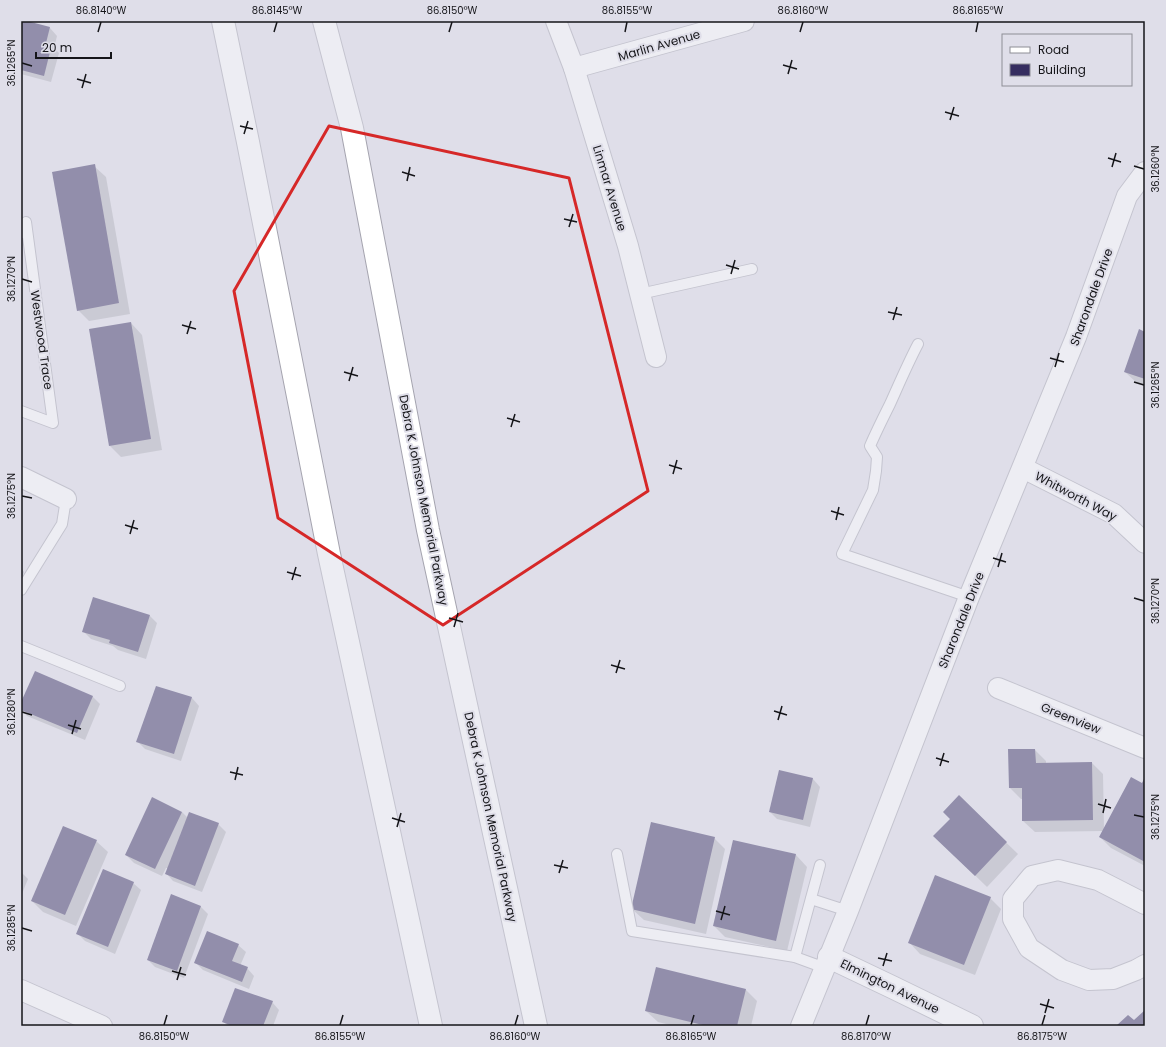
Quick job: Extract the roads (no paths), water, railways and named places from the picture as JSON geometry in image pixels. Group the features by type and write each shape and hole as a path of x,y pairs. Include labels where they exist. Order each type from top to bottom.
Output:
{"main road":[{"path":"223,21 330,562 431,1026"},
{"name":"Debra K Johnson Memorial Parkway","path":"324,21 352,128 428,530 536,1026"},
{"name":"Elmington Avenue","path":"827,963 892,987 972,1026"}],"street":[{"name":"Linmar Avenue","path":"556,21 574,68 628,246 656,357"},
{"name":"Marlin Avenue","path":"574,68 744,21"},
{"name":"Sharondale Drive","path":"801,1026 848,911 969,597 1076,337 1127,196 1145,172"},
{"name":"Whitworth Way","path":"1023,468 1114,514 1145,543"},
{"path":"21,477 66,499"},
{"name":"Greenview","path":"998,688 1145,748"},
{"path":"1145,904 1098,880 1058,870 1032,876 1013,899 1013,919 1029,948 1062,970 1089,980 1112,979 1136,970 1145,964"},
{"path":"21,990 102,1026"}],"lane":[{"name":"Westwood Trace","path":"21,233 26,222 53,423 21,411"},
{"path":"640,294 752,269"},
{"path":"918,344 908,362 870,446 877,457 873,490 842,554 969,597"},
{"path":"21,590 62,524 66,499"},
{"path":"21,646 120,686"},
{"path":"617,854 632,931 827,963"},
{"path":"795,958 820,865"},
{"path":"811,899 848,911"}]}
